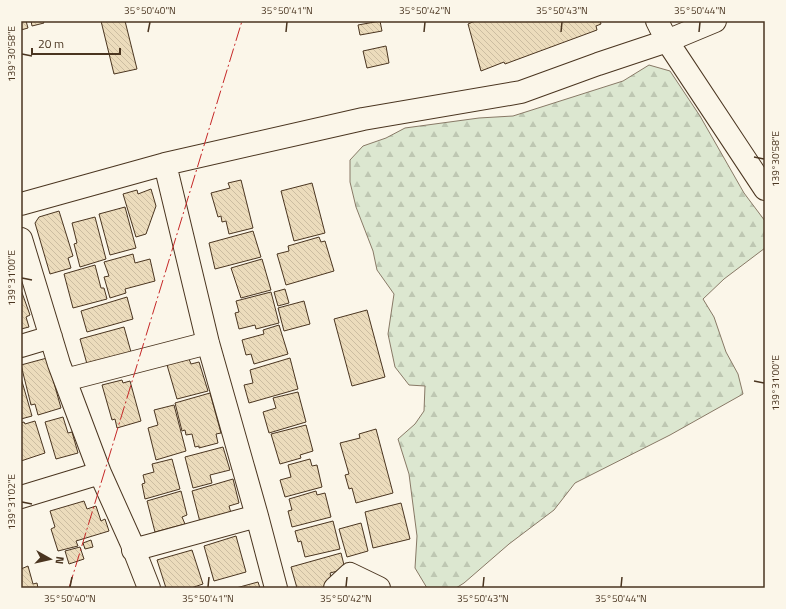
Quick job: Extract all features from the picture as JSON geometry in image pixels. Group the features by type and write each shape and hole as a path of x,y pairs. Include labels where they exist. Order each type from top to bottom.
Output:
{"street":[{"path":"657,21 667,41 765,189"},
{"path":"21,204 165,164 363,119 521,92 667,41 715,21"},
{"path":"165,164 208,343 276,588"},
{"path":"21,239 59,364 100,473 149,588"},
{"path":"21,346 51,337"},
{"path":"65,380 208,343"},
{"path":"21,497 100,473"},
{"path":"133,550 257,516"},
{"path":"343,581 379,588"}],"green space":[{"path":"649,65 670,71 700,116 744,193 765,221 765,248 724,279 703,299 714,317 726,352 738,374 743,394 670,435 575,483 554,510 509,544 464,583 456,588 427,588 415,568 417,536 409,474 398,439 415,424 424,411 425,386 409,385 395,367 388,334 394,294 377,270 373,251 356,207 350,182 350,160 363,146 386,138 405,128 479,118 513,116 623,81"}],"building":[{"path":"21,21 26,21 28,28 21,30"},
{"path":"31,21 43,21 44,23 32,26"},
{"path":"101,21 125,21 137,69 114,74"},
{"path":"380,21 382,31 360,35 358,25"},
{"path":"475,21 600,21 601,24 596,26 597,30 505,64 504,62 481,71 468,24"},
{"path":"386,46 389,63 367,68 363,51"},
{"path":"241,180 253,228 229,234 226,221 222,222 221,216 218,217 211,193 230,188 228,183"},
{"path":"312,183 325,233 294,241 281,191"},
{"path":"151,189 156,206 146,234 136,237 123,194 137,190 138,194"},
{"path":"125,207 136,248 110,255 99,214"},
{"path":"59,211 73,256 68,258 71,268 50,274 35,223 39,217"},
{"path":"95,217 106,259 80,267 74,244 77,243 72,223"},
{"path":"253,231 261,257 215,269 209,243"},
{"path":"319,237 321,242 325,241 334,271 286,285 277,254 289,251 288,246"},
{"path":"133,254 135,263 150,259 155,281 125,289 126,293 110,298 104,277 109,276 104,262"},
{"path":"262,259 271,290 241,298 231,268"},
{"path":"95,265 101,288 104,288 107,299 73,308 64,274"},
{"path":"285,289 289,303 278,306 274,292"},
{"path":"21,290 30,315 26,317 29,327 21,329"},
{"path":"271,292 279,323 256,329 255,325 239,329 235,313 239,312 236,301"},
{"path":"127,297 133,319 87,332 81,311"},
{"path":"304,301 310,324 284,331 278,308"},
{"path":"367,310 385,377 352,386 334,319"},
{"path":"279,325 288,354 254,364 251,354 246,355 242,340 264,334 263,330"},
{"path":"124,327 131,352 87,364 80,339"},
{"path":"47,358 61,408 38,415 35,404 31,405 21,365"},
{"path":"290,358 298,389 249,403 244,385 253,383 250,370"},
{"path":"189,359 191,364 199,362 208,391 177,399 167,365"},
{"path":"21,378 32,416 21,419"},
{"path":"122,380 123,383 130,381 141,421 117,428 115,419 112,420 102,385"},
{"path":"298,392 306,422 269,433 263,412 276,408 273,398"},
{"path":"210,393 221,433 216,434 218,443 199,448 199,446 195,447 192,434 186,435 185,430 182,431 175,403"},
{"path":"174,405 186,451 156,460 148,428 158,425 154,410"},
{"path":"63,417 68,433 72,432 78,453 56,459 45,422"},
{"path":"35,421 45,453 21,461 21,423 24,422 25,424"},
{"path":"306,425 313,451 300,455 301,458 280,464 271,434"},
{"path":"376,429 393,493 356,503 352,488 349,489 345,475 349,474 340,443 360,438 359,434"},
{"path":"223,447 230,470 210,475 212,483 193,488 185,457"},
{"path":"172,459 180,489 145,499 142,484 145,483 143,475 154,472 152,464"},
{"path":"310,459 312,466 317,465 322,487 285,497 280,480 291,477 288,465"},
{"path":"233,479 239,503 229,506 231,513 200,522 192,491"},
{"path":"181,491 187,515 182,517 185,524 155,532 147,501"},
{"path":"316,491 317,495 325,493 331,517 292,527 288,511 292,510 289,499"},
{"path":"84,501 87,509 96,506 101,521 105,519 109,531 76,541 78,546 58,551 51,529 55,527 50,511"},
{"path":"401,503 410,539 373,548 365,512"},
{"path":"333,521 340,549 305,557 301,541 298,542 295,531"},
{"path":"361,523 368,551 347,557 339,529"},
{"path":"236,536 246,572 214,581 204,546"},
{"path":"91,540 93,547 85,549 83,543"},
{"path":"80,547 84,559 69,564 65,551"},
{"path":"192,550 203,584 191,588 166,588 157,560"},
{"path":"341,553 345,569 330,573 333,585 322,588 297,588 291,567"},
{"path":"28,566 33,584 37,583 38,588 21,588 21,569"},
{"path":"258,582 260,588 236,588"}],"power":[{"path":"69,588 242,21"}]}
